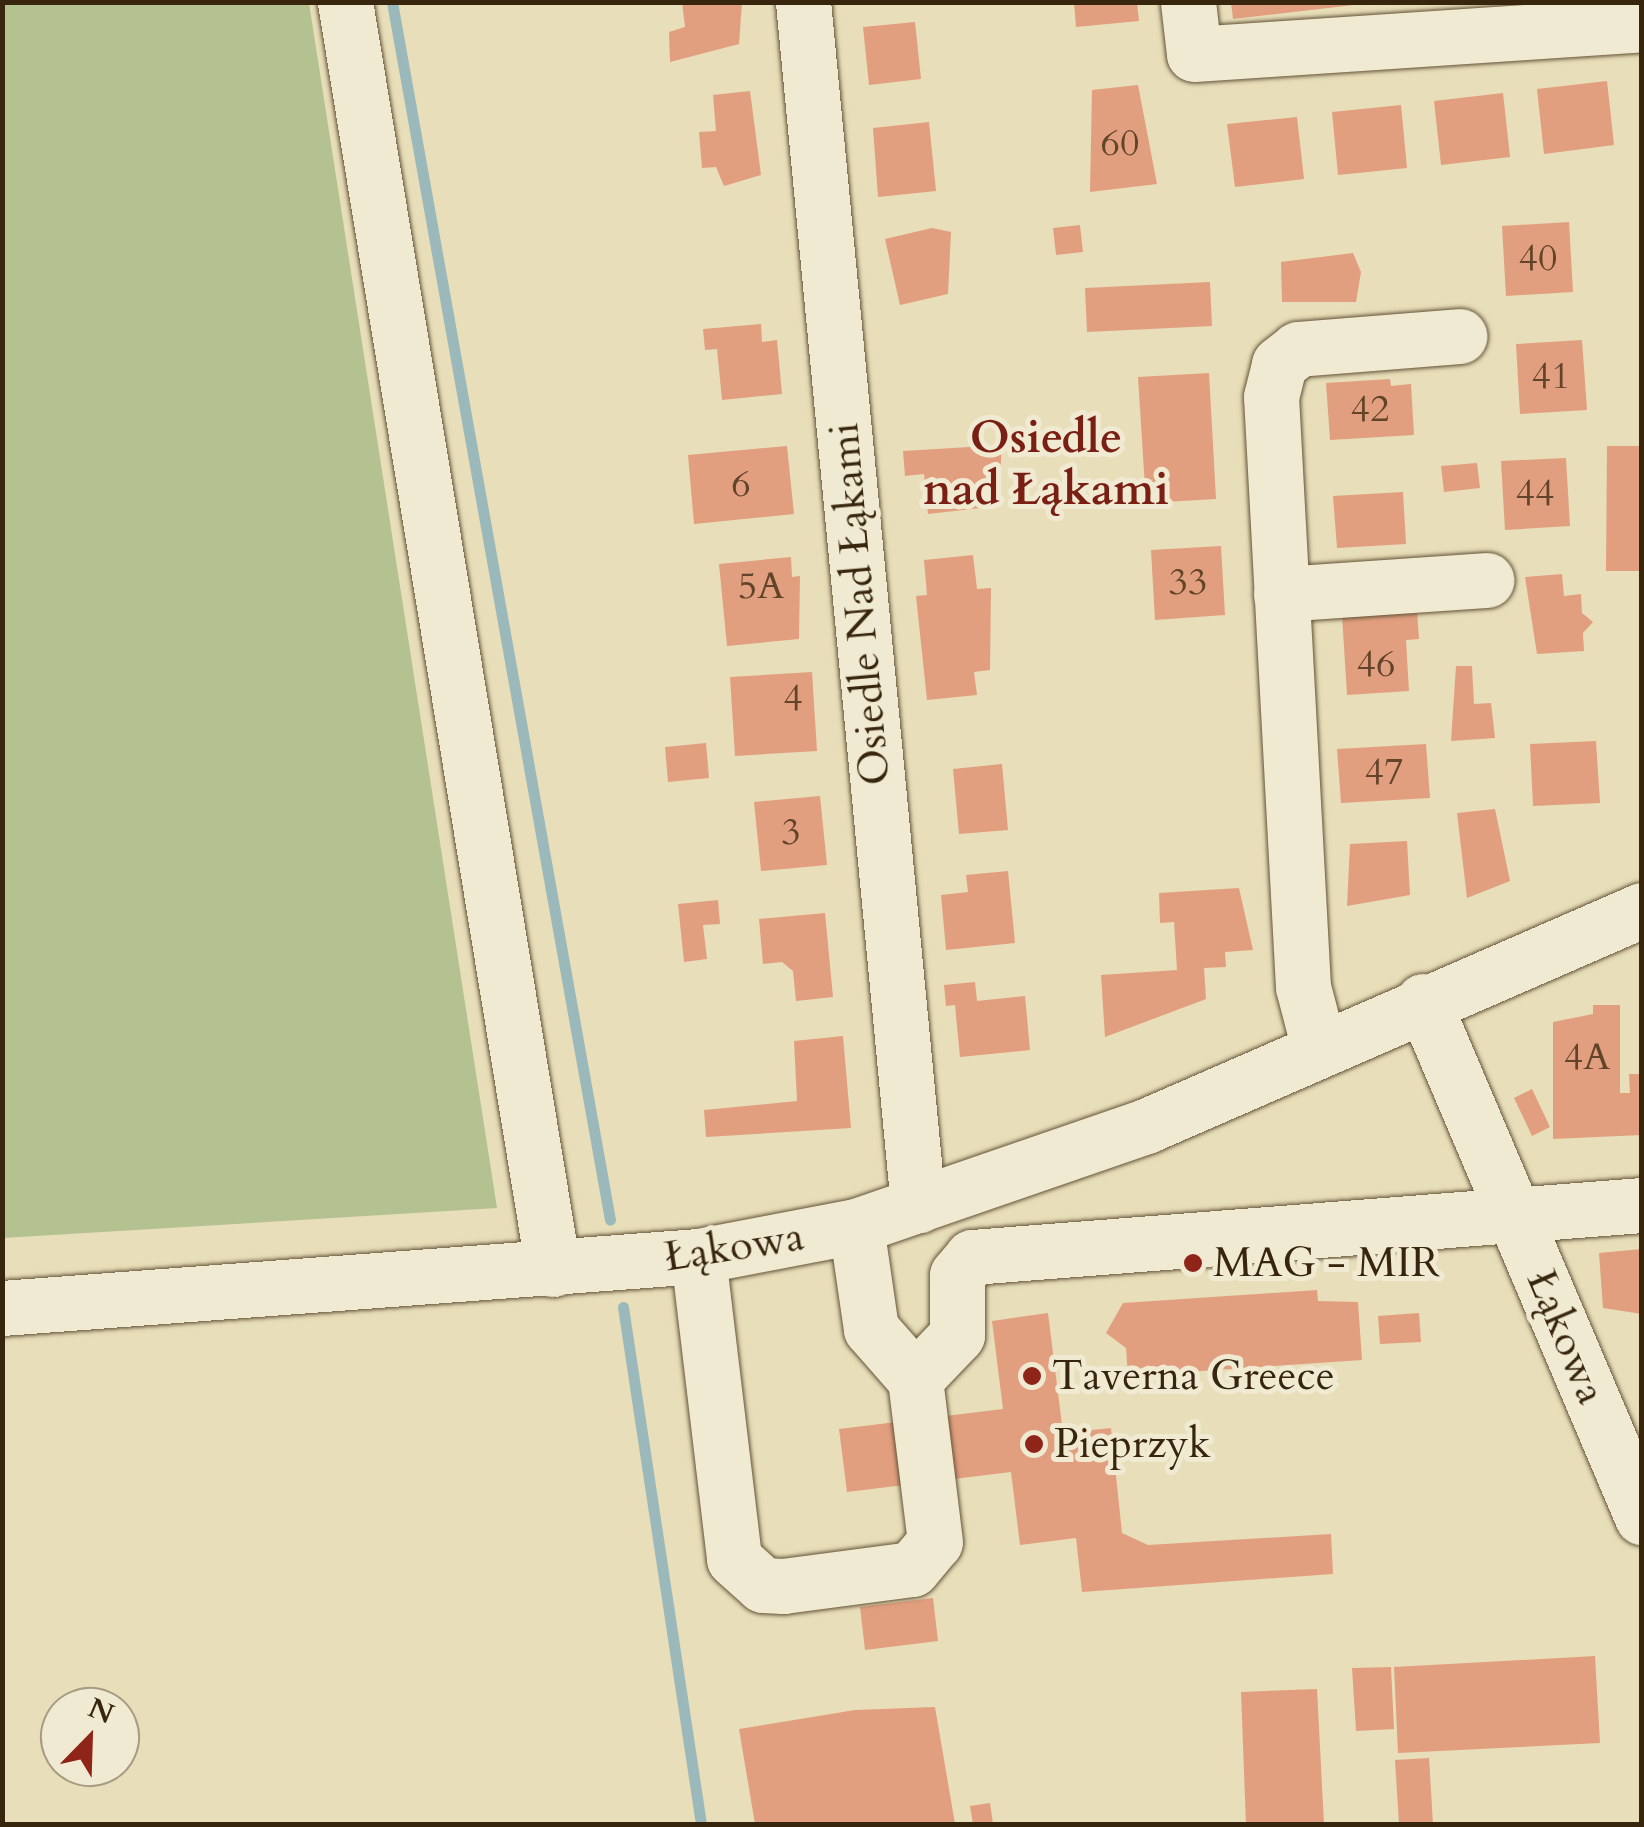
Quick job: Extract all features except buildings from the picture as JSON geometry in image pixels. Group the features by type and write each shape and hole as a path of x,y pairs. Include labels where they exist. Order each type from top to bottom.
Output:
{"street":[{"path":"345,2 554,1270"},
{"name":"Osiedle Nad Łąkami","path":"803,2 918,1206"},
{"path":"1191,28 1642,24"},
{"path":"1319,1048 1303,987 1271,397 1280,364 1298,348 1459,336"},
{"path":"1281,594 1487,580"},
{"name":"Łąkowa","path":"2,1308 554,1270 698,1256 856,1226 1146,1126 1642,910"},
{"name":"Łąkowa","path":"1424,1002 1642,1517"},
{"name":"Łąkowa","path":"915,1379 958,1335 957,1275 972,1257 1642,1205"},
{"path":"698,1256 734,1559 763,1585 784,1586 912,1569 935,1542 915,1379 871,1329 856,1226"}],"green space":[{"path":"3,2 309,3 497,1208 3,1238"}],"waterway":[{"path":"392,2 610,1220"},
{"path":"623,1307 701,1824"}],"place":[{"name":"MAG - MIR","path":"1193,1263"},
{"name":"Taverna Greece","path":"1032,1376"},
{"name":"Pieprzyk","path":"1034,1444"}],"district":[{"name":"Osiedle nad Łąkami","path":"1046,464"}]}
